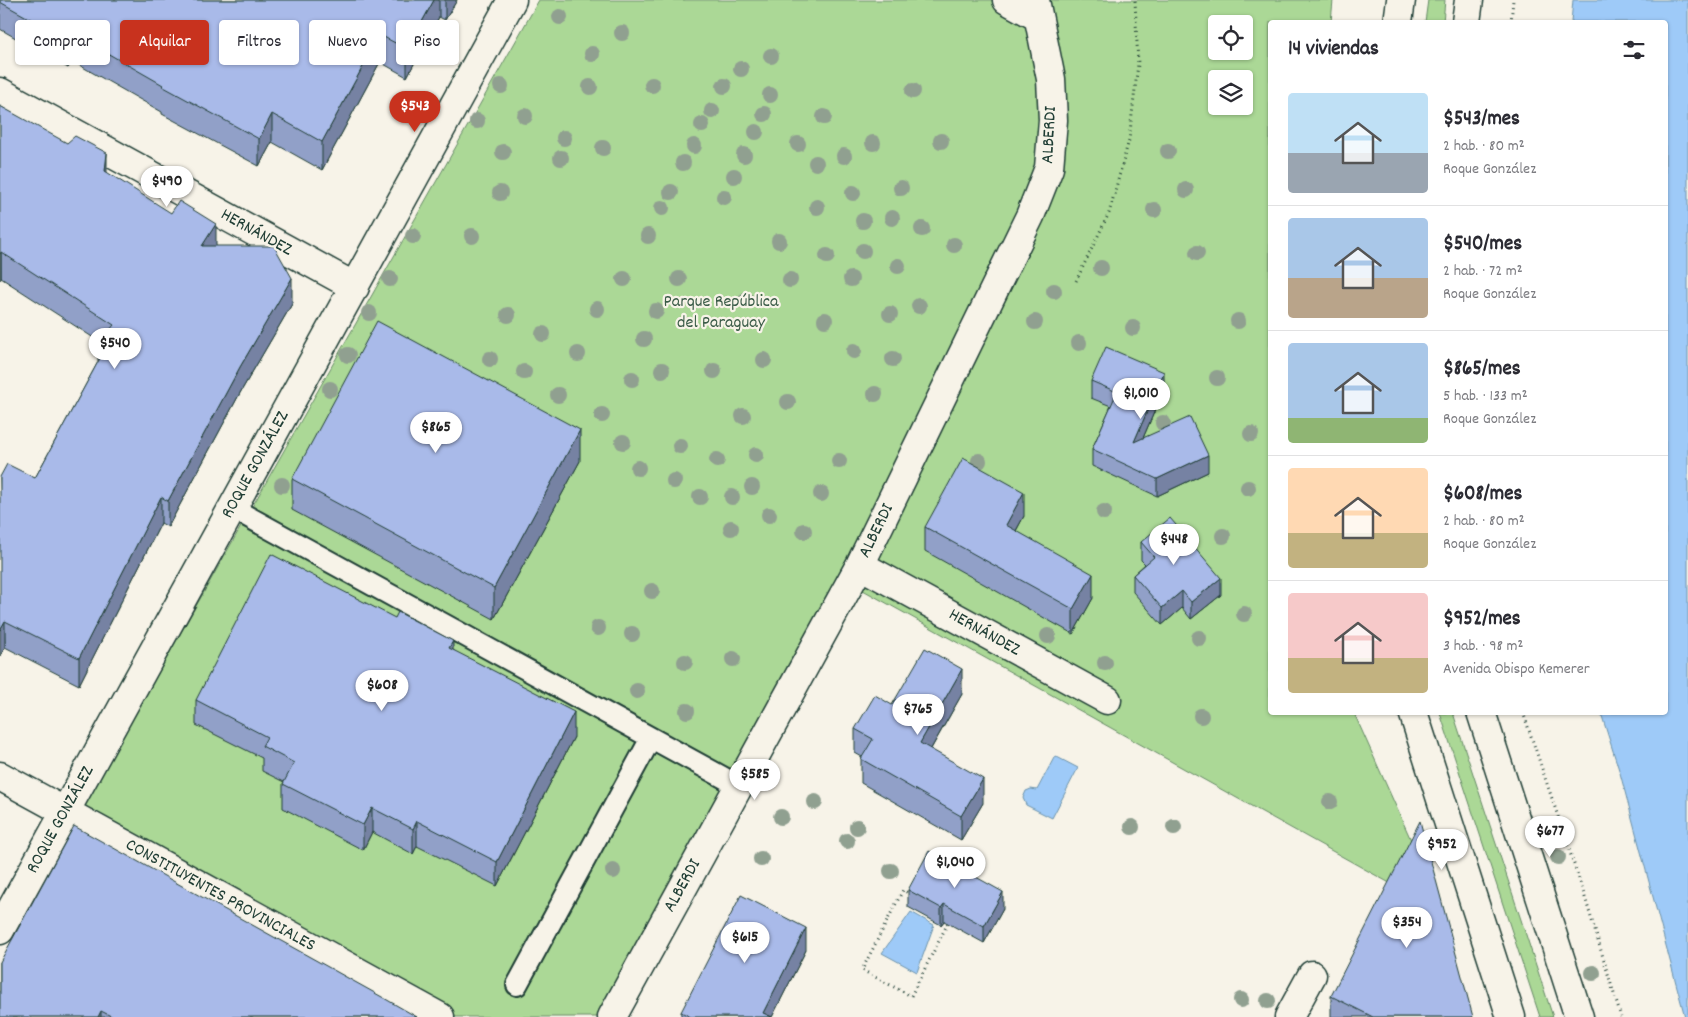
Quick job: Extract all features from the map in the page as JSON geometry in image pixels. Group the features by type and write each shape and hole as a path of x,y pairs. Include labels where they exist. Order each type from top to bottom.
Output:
{"street":[{"name":"ROQUE GONZÁLEZ","path":"0,930 512,0"},
{"path":"1007,0 1036,8"},
{"path":"1398,20 1401,0"},
{"path":"1466,20 1469,0"},
{"name":"ALBERDI","path":"612,1017 860,565 1030,216 1049,168 1053,120 1051,79 1036,8"},
{"name":"HERNÁNDEZ","path":"0,92 355,287"},
{"name":"HERNÁNDEZ","path":"860,565 1107,700"},
{"path":"1414,715 1511,1017"},
{"path":"1483,715 1579,1017"},
{"name":"CONSTITUYENTES PROVINCIALES","path":"0,776 440,1017"},
{"path":"1289,1017 1312,975"}],"lane":[{"path":"232,508 739,786"},
{"path":"518,985 651,738"}],"path":[{"path":"1076,281 1108,212 1130,140 1138,64 1135,0"},
{"path":"1511,20 1513,0"},
{"path":"1525,715 1584,894 1620,1017"},
{"path":"914,896 903,890 862,970 911,996 948,924"}],"green space":[{"name":"Parque República del Paraguay","path":"539,0 1333,0 1331,20 1268,20 1268,715 1355,715 1420,860 1404,891 863,590 739,786 605,1017 443,1017 76,818"},
{"path":"1428,0 1445,0 1443,20 1425,20"},
{"path":"1441,715 1454,715 1553,1017 1540,1017"}],"water":[{"path":"1573,0 1688,0 1688,1017 1685,1017 1620,773 1602,715 1668,715 1668,20 1571,20"},
{"path":"1055,756 1078,768 1052,818 1026,805 1023,798 1026,791 1031,789 1037,790"},
{"path":"911,912 934,925 917,972 882,953"}],"building":[{"path":"0,0 434,0 423,20 396,20 396,43 386,38 386,20 309,20 309,65 364,65 322,142 272,114 259,139 162,86 128,65 209,65 209,20 120,20 120,60 110,55 110,20 32,20 0,2"},
{"path":"0,106 67,143 75,136 107,153 105,171 171,213 179,201 216,224 202,246 274,246 292,278 240,367 168,501 161,497 79,658 5,621 0,630 0,477 7,464 35,478 105,349 98,344 114,325 1,252 0,254"},
{"path":"377,321 580,430 494,588 292,479"},
{"path":"1106,347 1164,372 1134,442 1190,417 1208,455 1157,479 1092,449 1117,392 1091,381"},
{"path":"963,458 1024,492 1006,525 1093,574 1073,609 925,527"},
{"path":"1170,518 1221,578 1191,602 1182,591 1162,608 1133,575 1154,557 1141,542"},
{"path":"271,554 395,618 398,612 453,641 449,648 574,712 497,862 417,821 413,829 372,808 363,825 283,784 294,763 262,746 267,737 196,700"},
{"path":"925,648 962,669 920,743 983,779 961,816 861,759 873,739 855,729 875,695 892,705"},
{"path":"1420,821 1473,1017 1373,1017 1331,996"},
{"path":"74,826 417,1017 113,1017 101,1011 98,1017 0,1017 0,962"},
{"path":"929,851 1003,892 984,926 944,904 941,908 908,890"},
{"path":"741,895 806,928 763,1013 772,1017 691,1017 681,1012"}]}
